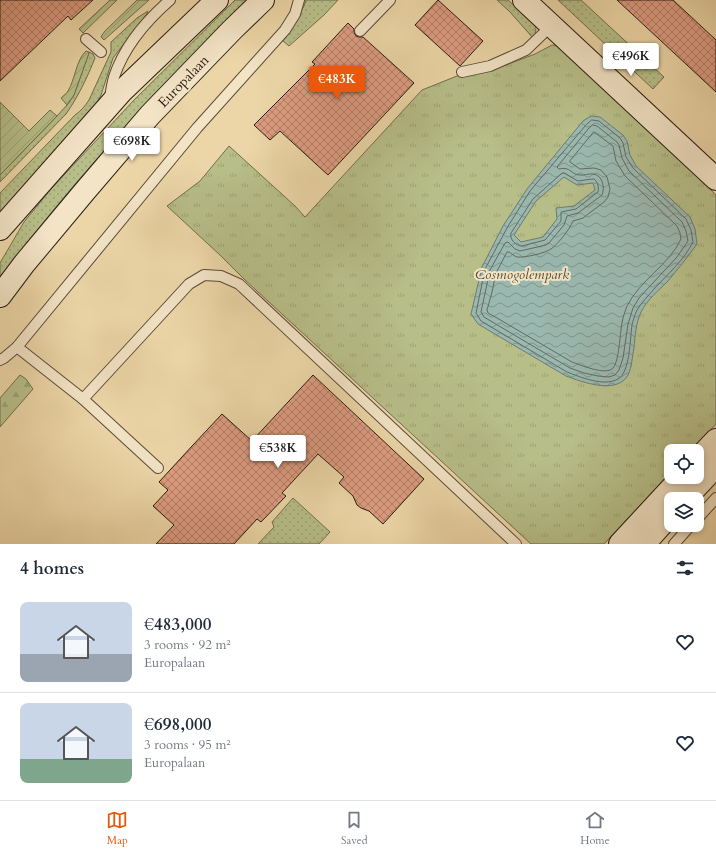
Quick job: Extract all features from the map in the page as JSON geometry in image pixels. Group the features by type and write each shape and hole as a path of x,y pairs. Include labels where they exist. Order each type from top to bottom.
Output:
{"main road":[{"path":"0,229 122,90 216,0"},
{"name":"Europalaan","path":"0,296 24,264 150,115 263,0"},
{"path":"524,0 716,179"},
{"path":"704,453 716,440"},
{"path":"692,492 716,466"},
{"path":"620,544 676,484"},
{"path":"644,544 664,522"}],"lane":[{"path":"108,106 114,77 127,48 150,19 170,0"},
{"path":"0,360 17,347 197,128 285,30 294,14 299,0"},
{"path":"360,31 390,0"},
{"path":"462,72 490,66 526,50 551,26"},
{"path":"86,39 101,52"},
{"path":"84,399 189,284 204,275 221,276 239,284 516,544"},
{"path":"17,347 84,399 158,468"},
{"path":"704,511 716,498"},
{"path":"674,544 685,532"}],"green space":[{"path":"110,0 117,0 83,33 79,29"},
{"path":"137,0 149,0 104,40 101,37 105,31"},
{"path":"235,0 250,0 135,117 95,161 0,277 0,263 24,222 51,189 134,100"},
{"path":"306,0 338,0 324,15 289,46 283,41"},
{"path":"497,0 508,0 533,22 536,27 536,32 533,38 510,12"},
{"path":"558,0 581,0 664,77 653,89"},
{"path":"148,11 113,58 101,95 94,109 0,212 0,193 89,100 111,52 111,42 137,18"},
{"name":"Cosmogolempark","path":"552,45 559,46 716,195 716,424 697,444 664,444 664,480 604,544 531,544 167,206 200,181 229,146 295,206 305,217 422,90 457,76 506,65 535,54"},
{"path":"86,51 89,52 88,56 74,95 67,105 61,98 68,91 80,60"},
{"path":"89,52 93,54 95,58 82,87 66,114 0,182 0,175 57,116 74,95"},
{"path":"0,102 29,131 50,110 57,116 0,175"},
{"path":"20,375 26,379 33,389 0,427 0,398"},
{"path":"293,498 330,532 319,544 258,544 274,527 272,522"}],"water":[{"path":"591,116 600,117 623,135 627,141 630,155 636,166 690,217 695,229 697,244 667,282 643,308 639,316 635,334 632,362 628,375 623,381 608,386 590,384 566,376 478,324 471,314 482,267 503,226 527,189 583,121","holes":["564,177 577,185 593,183 595,190 574,206 556,208 557,219 543,237 521,242 514,235 536,201"]}],"building":[{"path":"0,0 93,0 71,20 68,16 0,81"},
{"path":"438,0 483,41 460,66 415,25"},
{"path":"617,0 673,0 716,40 716,92"},
{"path":"348,23 354,29 356,36 363,37 414,83 328,175 280,131 270,140 254,125 315,64 312,62"},
{"path":"313,375 424,479 383,524 369,511 357,505 353,496 339,483 344,477 318,454 282,493 286,496 261,522 257,519 234,544 156,544 174,525 153,506 168,490 159,482 193,445 222,414 252,441"}]}
